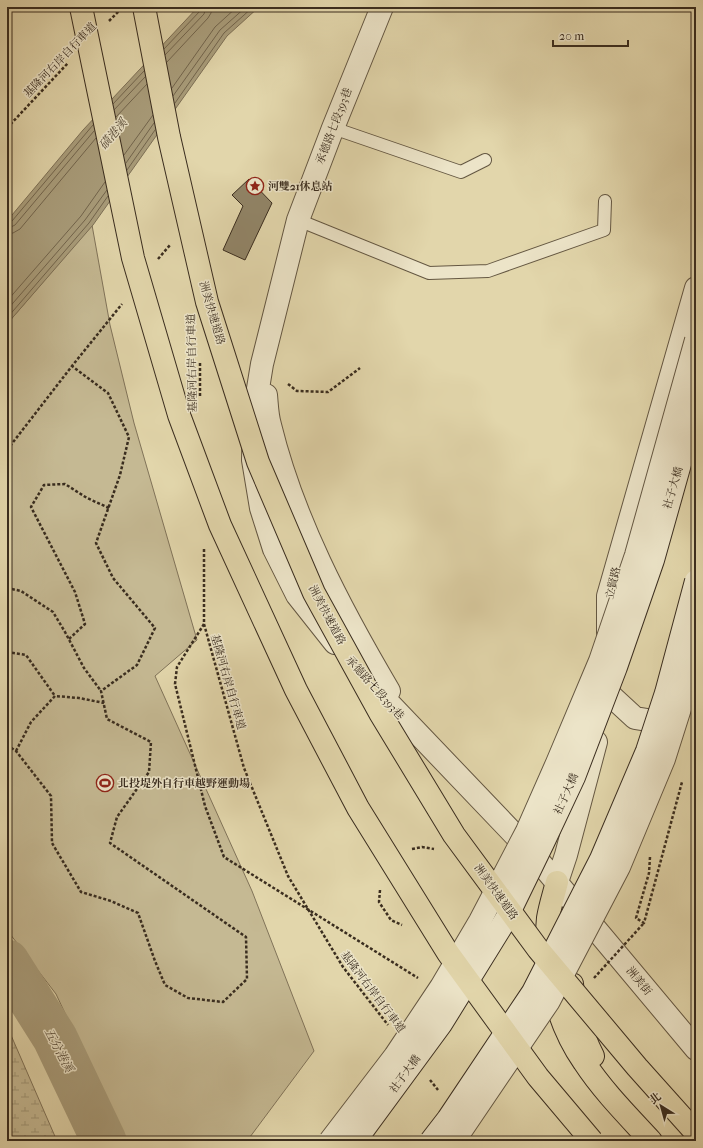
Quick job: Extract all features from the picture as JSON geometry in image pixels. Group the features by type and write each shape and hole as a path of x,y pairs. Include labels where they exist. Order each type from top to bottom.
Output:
{"highway":[{"path":"81,7 133,258 179,415 220,525 296,690 358,808 448,953 538,1077 592,1141"},
{"name":"洲美快速道路","path":"144,7 169,136 207,302 258,462 314,593 380,712 454,835 538,949 637,1067 696,1133"},
{"path":"557,882 548,917 548,950 552,991 566,1031 584,1062 603,1087 651,1141"},
{"path":"582,912 572,940 570,968 573,994 580,1023 590,1051 606,1082 633,1121"}],"street":[{"name":"承德路七段393巷","path":"382,7 298,220 262,364 254,413 253,460 261,508 274,548 297,595 323,629 364,677 532,853 582,912"},
{"name":"立賢路","path":"557,882 566,854 609,694 608,596 696,288"},
{"path":"330,1141 395,1056 441,987 480,921 528,831 600,661 636,555 696,340"},
{"name":"承德路七段393巷","path":"262,364 269,424 289,491 314,550 363,646 409,725"},
{"name":"社子大橋","path":"355,1141 441,1024 506,918 565,797 616,667 650,567 696,407"},
{"path":"431,1141 448,1119 533,992 601,859 647,751 666,693 696,581"},
{"path":"454,1141 549,1001 619,867 664,759 696,651"},
{"path":"582,912 645,789 672,724 696,674"},
{"path":"609,694 635,718 672,724"},
{"name":"洲美街","path":"582,912 696,1049"}],"lane":[{"path":"333,128 461,172 485,160"},
{"path":"298,220 429,273 488,271 604,230 605,201"}],"path":[{"name":"基隆河右岸自行車道","path":"105,25 120,10 111,7"},
{"name":"基隆河右岸自行車道","path":"7,128 69,62"},
{"name":"基隆河右岸自行車道","path":"200,360 200,399"},
{"path":"262,364 297,391 328,392 360,368"},
{"path":"7,450 72,366 108,393 129,437 120,475 96,543 113,578 155,628 137,665 101,690"},
{"path":"69,639 84,624 75,592 31,507 44,485 65,484 87,498 109,508"},
{"name":"基隆河右岸自行車道","path":"204,549 204,624 244,768 288,876 342,967 391,1029"},
{"path":"7,588 21,591 53,612 84,668 101,690 107,718 151,742 149,772 117,817 110,843 246,937 247,979 223,1002 188,998 165,985 155,962 138,913 111,901 81,892 52,843 51,796 16,751 7,745"},
{"path":"204,624 177,667 175,684 205,806 224,856 420,980"},
{"path":"7,652 26,655 54,696"},
{"path":"54,696 79,698 104,703"},
{"path":"16,751 31,722 54,696"},
{"path":"649,873 636,918 644,923 682,780"},
{"path":"429,1079 439,1091"}],"green space":[{"name":"北投堤外自行車越野運動場","path":"92,225 110,325 134,423 197,640 155,676 252,891 314,1051 247,1141 125,1141 56,994 7,930 7,324"},
{"path":"7,1026 57,1141 7,1141"}],"water":[{"name":"磺港溪","path":"198,7 259,7 227,36 93,225 7,324 7,221 83,130"}],"building":[{"path":"249,179 272,203 245,260 223,250 243,206 232,195"}],"waterway":[{"name":"五分港溪","path":"7,962 55,1038 104,1141"}],"place":[{"name":"河雙21休息站","path":"255,186"},
{"name":"北投堤外自行車越野運動場","path":"105,783"}]}
